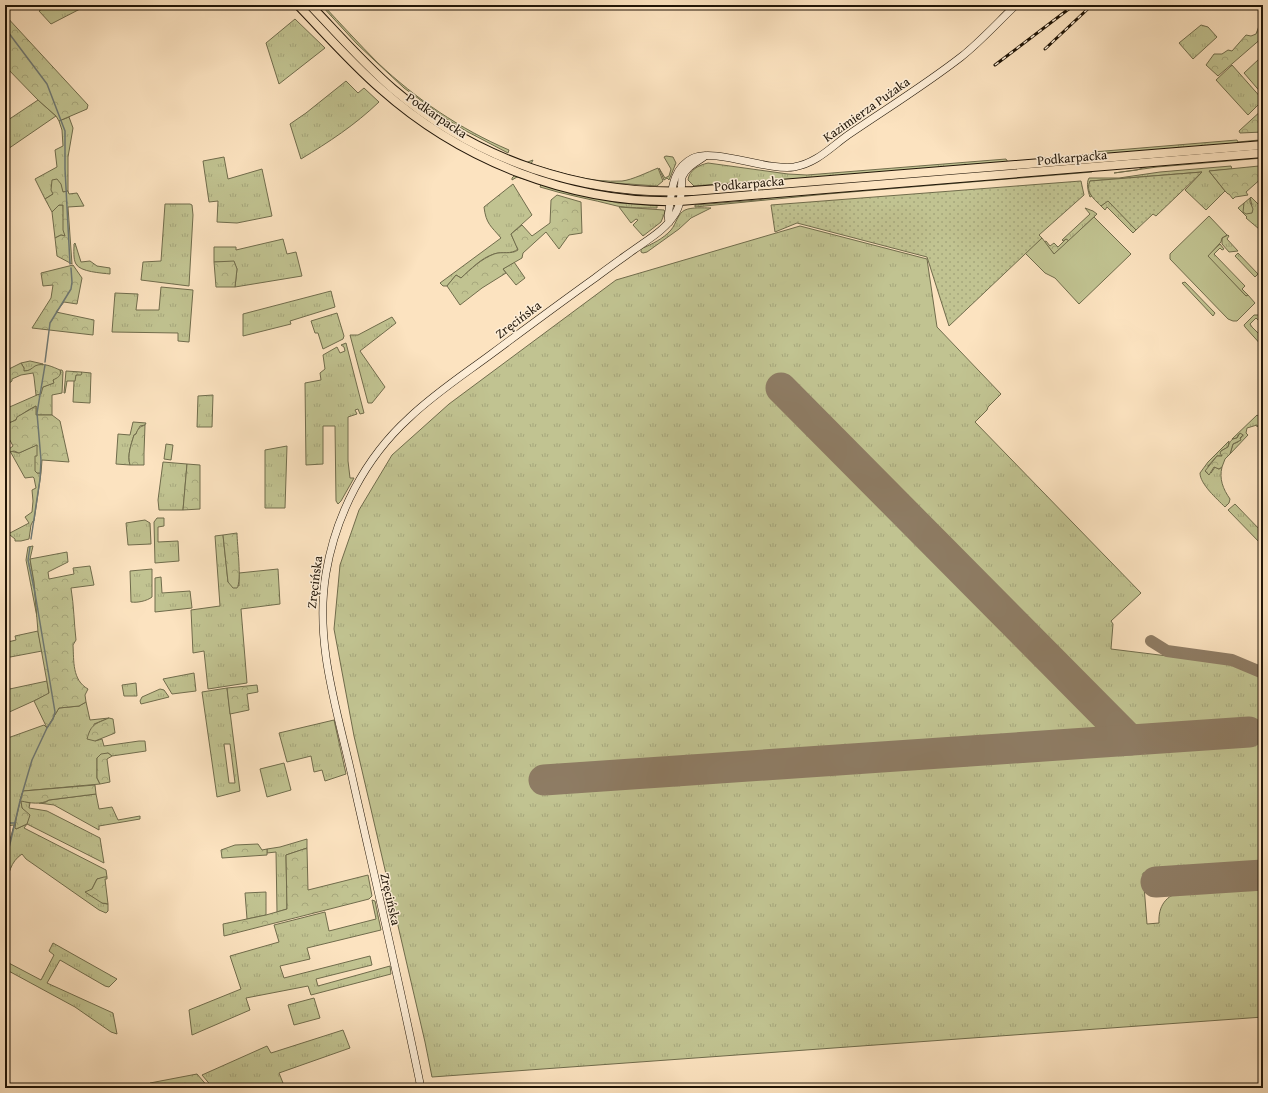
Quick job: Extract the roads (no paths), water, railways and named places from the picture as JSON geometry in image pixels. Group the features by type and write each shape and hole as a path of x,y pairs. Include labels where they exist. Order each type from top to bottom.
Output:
{"main road":[{"name":"Podkarpacka","path":"298,5 380,89 442,135 491,162 534,178 578,190 613,197 680,201 1263,153"},
{"name":"Podkarpacka","path":"310,5 393,89 421,112 454,134 479,147 529,168 570,180 622,189 681,192 1263,145"}],"street":[{"name":"Kazimierza Pużaka","path":"671,192 675,176 681,167 698,156 718,156 780,167 794,167 813,161 848,134 961,57 1016,5"},
{"path":"681,192 682,177 686,170 692,164 705,156"},
{"path":"669,222 668,216 671,192"},
{"name":"Zręcińska","path":"421,1088 324,650 322,608 326,574 334,539 343,512 361,477 380,449 408,418 444,388 659,232 676,212 680,201 681,192"}],"waterway":[{"path":"5,28 47,84 65,131 65,169 70,264"},
{"path":"45,362 50,323 71,289 71,268"},
{"path":"31,539 40,479 41,460 37,413 45,365"},
{"path":"5,865 20,801 32,760 47,728 53,719 55,712 28,560 30,547"},
{"path":"5,823 15,823"}],"railway":[{"path":"995,65 1074,5"},
{"path":"1045,49 1092,5"}]}
